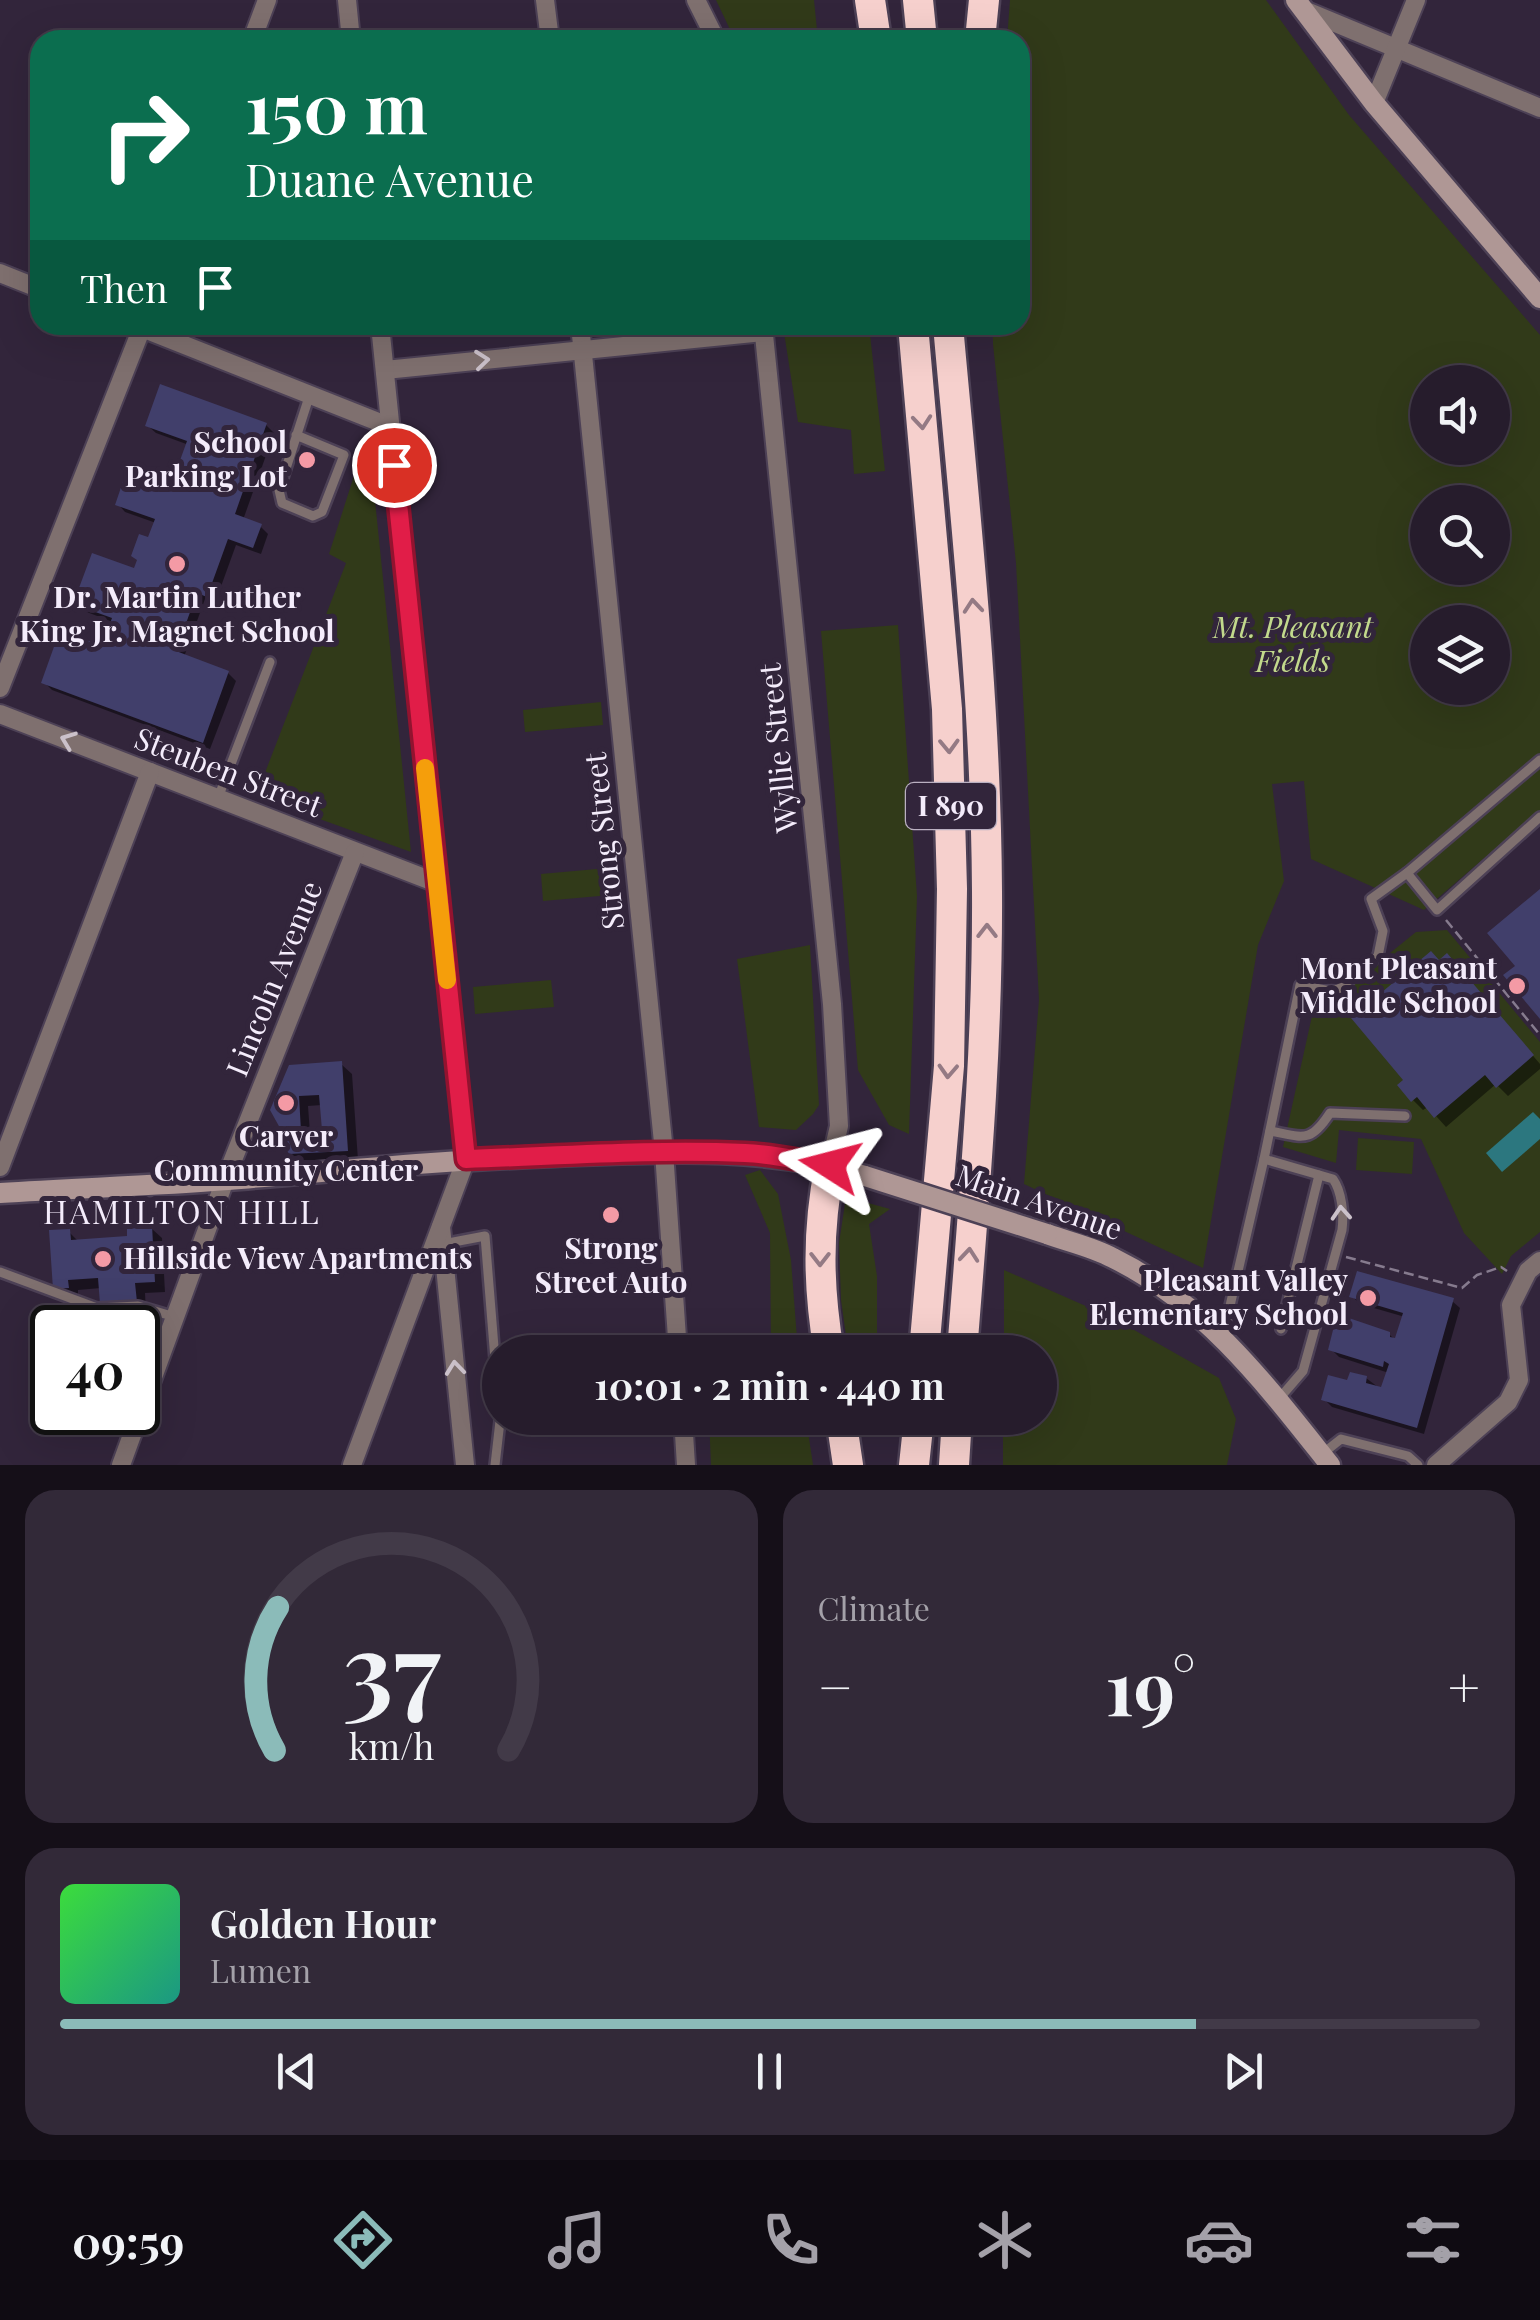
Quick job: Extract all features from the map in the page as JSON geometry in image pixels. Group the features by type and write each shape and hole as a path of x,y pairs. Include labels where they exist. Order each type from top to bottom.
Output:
{"highway":[{"path":"870,0 874,30"},
{"path":"884,0 886,30"},
{"path":"918,0 921,30"},
{"path":"981,30 984,0"},
{"name":"I 890","path":"914,335 947,710 952,890 948,1084 926,1335"},
{"name":"I 890","path":"949,335 982,707 987,961 963,1335"},
{"path":"967,530 968,335"},
{"path":"827,1335 819,1268 830,1165"},
{"path":"844,1435 848,1465"},
{"path":"914,1465 917,1435"},
{"path":"954,1465 956,1435"}],"street":[{"path":"256,30 267,0"},
{"path":"347,0 350,30"},
{"path":"546,0 549,30"},
{"path":"696,0 711,30"},
{"path":"1374,103 1416,0"},
{"path":"1300,5 1540,108"},
{"path":"1300,5 1374,103 1538,291"},
{"path":"0,274 30,285"},
{"path":"0,688 136,335"},
{"path":"162,335 391,428"},
{"path":"352,1465 466,1159 381,335"},
{"name":"Strong Street","path":"581,335 664,1152 677,1335"},
{"path":"385,370 712,335"},
{"name":"Wyllie Street","path":"765,335 832,1004 838,1126 830,1165"},
{"name":"Steuben Street","path":"0,714 437,883"},
{"path":"0,1166 150,772"},
{"name":"Lincoln Avenue","path":"122,1465 225,1180 355,852"},
{"name":"Main Avenue","path":"0,1193 225,1180 466,1159 664,1152 750,1153 830,1165 1112,1257 1168,1292 1223,1336 1326,1460"},
{"path":"441,1223 465,1465"},
{"path":"1436,1465 1508,1402 1519,1380 1511,1305 1528,1271 1540,1261"},
{"path":"1519,1380 1540,1386"},
{"path":"684,1435 686,1465"}],"lane":[{"path":"296,435 344,454 322,512 314,516 282,503 279,490 296,435 310,394"},
{"path":"218,798 270,662"},
{"path":"1223,1336 1300,986 1339,989 1378,956 1383,931 1371,900 1540,760"},
{"path":"1407,873 1438,910 1540,817"},
{"path":"1270,1131 1304,1137 1318,1131 1330,1112 1405,1116"},
{"path":"1264,1159 1332,1179 1338,1189 1343,1222 1303,1371 1278,1400"},
{"path":"1281,1328 1319,1175"},
{"path":"443,1244 485,1236 500,1421 495,1465"},
{"path":"0,1272 98,1308 138,1306 175,1317"},
{"path":"1326,1460 1341,1439 1408,1456 1418,1465"}],"path":[{"path":"1438,910 1540,1036"},
{"path":"1335,1254 1462,1288 1477,1275 1502,1267 1508,1272"}],"green space":[{"path":"716,0 814,0 817,30 730,30"},
{"name":"Mt. Pleasant Fields","path":"1010,0 1266,0 1349,115 1540,335 1540,810 1424,910 1311,859 1304,781 1272,784 1284,881 1258,945 1203,1268 1024,1184 1039,1000 1016,563 993,344 993,335 1030,335 1030,30 1008,30"},
{"path":"784,335 870,335 885,471 854,474 851,430 798,422"},
{"path":"368,432 411,852 256,796 346,563 329,554"},
{"path":"898,625 917,896 909,1134 889,1125 858,1070 821,631"},
{"path":"601,702 603,725 525,732 523,710"},
{"path":"619,867 622,894 543,901 541,874"},
{"path":"1447,930 1540,1042 1540,1232 1511,1256 1502,1274 1464,1233 1421,1139 1339,1130 1336,1163 1283,1147 1312,1016 1416,932"},
{"path":"810,945 819,1105 796,1130 759,1127 737,959"},
{"path":"551,980 554,1007 475,1014 473,987"},
{"path":"1358,1138 1414,1142 1412,1174 1356,1170"},
{"path":"760,1170 778,1194 791,1260 797,1335 771,1335 770,1233 745,1175"},
{"path":"846,1197 890,1209 869,1224 877,1276 877,1335 846,1335 839,1243"},
{"path":"1004,1270 1113,1318 1219,1378 1236,1419 1227,1465 1003,1465 1003,1435 1057,1435 1057,1335 1004,1335"},
{"path":"710,1435 809,1435 813,1465 711,1465"}],"shaded area":[{"path":"1533,1112 1540,1119 1540,1139 1502,1172 1486,1153"}],"building":[{"name":"Dr. Martin Luther King Jr. Magnet School","path":"160,384 267,423 235,514 262,524 253,548 228,539 207,597 197,593 176,651 229,671 203,743 41,683 60,630 102,646 112,618 73,604 92,553 134,568 137,560 131,556 139,534 148,537 155,519 115,505 130,461 174,477 187,441 145,426"},
{"name":"Mont Pleasant Middle School","path":"1540,889 1540,1019 1503,975 1515,966 1487,933"},
{"path":"1431,951 1439,960 1447,953 1534,1055 1496,1088 1485,1075 1434,1118 1417,1097 1411,1102 1397,1085 1403,1080 1351,1018"},
{"name":"Carver Community Center","path":"342,1061 348,1151 289,1154 280,1137 285,1137 270,1110 289,1065","holes":["319,1095 322,1130 301,1131 299,1096"]},
{"name":"Hillside View Apartments","path":"152,1225 155,1282 135,1283 137,1302 100,1304 98,1278 68,1280 69,1288 53,1289 49,1230 70,1229 71,1240 127,1236 127,1227"},
{"name":"Pleasant Valley Elementary School","path":"1357,1271 1454,1298 1417,1428 1321,1400 1328,1375 1347,1380 1350,1372 1367,1376 1366,1383 1381,1387 1389,1364 1384,1361 1383,1367 1328,1350 1337,1314 1390,1332 1390,1337 1395,1338 1403,1313 1349,1297"}],"slow traffic":[{"path":"425,768 447,980"}],"place":[{"name":"School Parking Lot","path":"307,460"},
{"name":"Dr. Martin Luther King Jr. Magnet School","path":"177,564"},
{"name":"Mont Pleasant Middle School","path":"1517,986"},
{"name":"Carver Community Center","path":"286,1103"},
{"name":"Strong Street Auto","path":"611,1215"},
{"name":"Hillside View Apartments","path":"103,1259"},
{"name":"Pleasant Valley Elementary School","path":"1368,1298"}],"district":[{"name":"HAMILTON HILL","path":"182,1213"}],"route":[{"path":"394,465 466,1159 750,1153 830,1165"}]}
